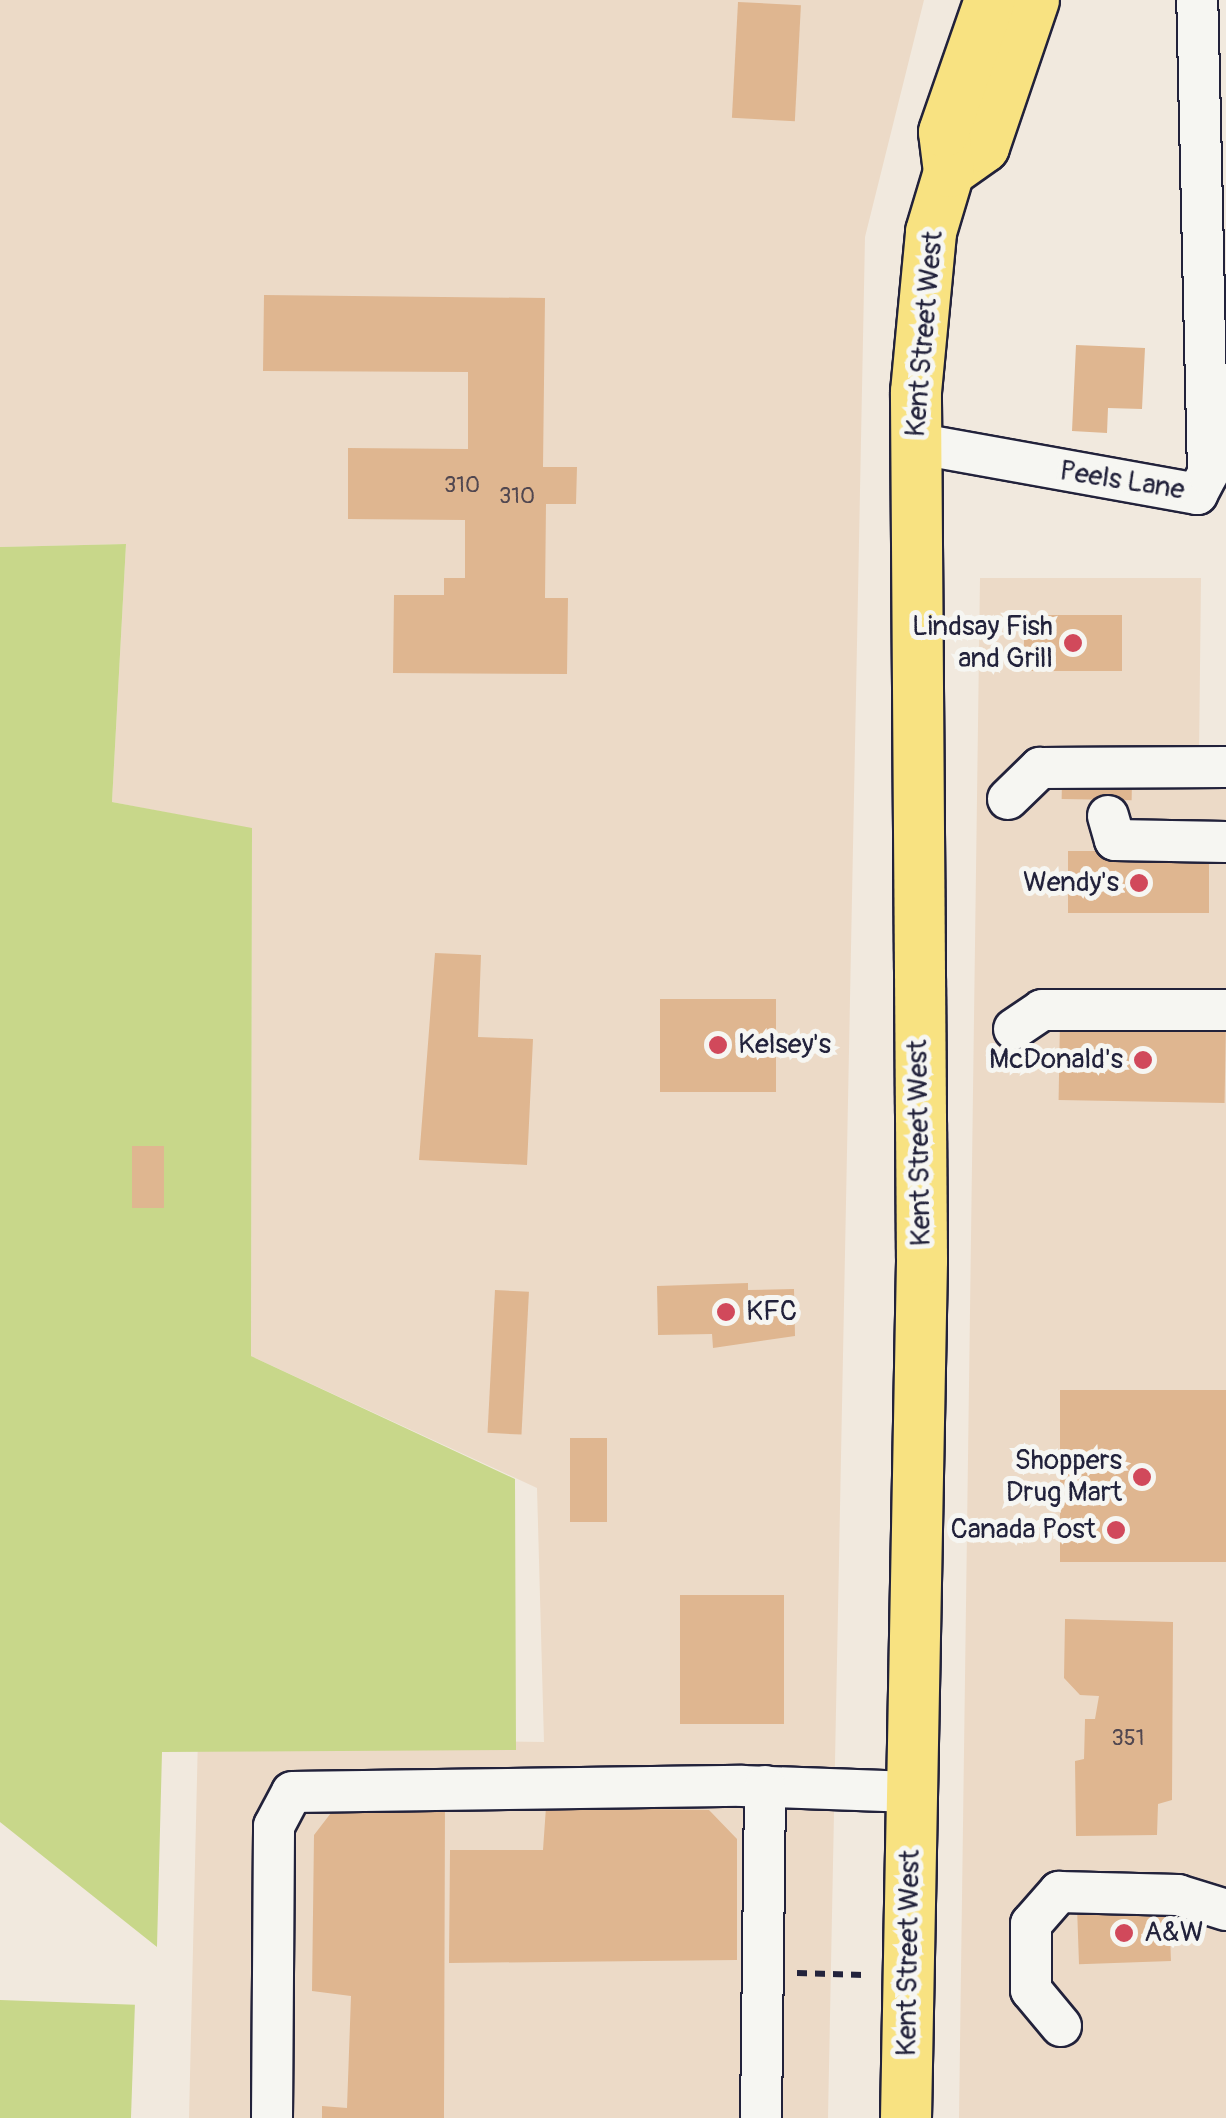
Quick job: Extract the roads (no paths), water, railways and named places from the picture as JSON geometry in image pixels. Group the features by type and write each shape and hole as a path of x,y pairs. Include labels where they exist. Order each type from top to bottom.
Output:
{"main road":[{"name":"Kent Street West","path":"906,2118 922,1260 914,443 923,292 931,232 950,172 944,132 990,0"},
{"path":"950,172 984,148 1034,0"}],"street":[{"name":"Peels Lane","path":"914,443 1197,494 1208,473 1197,0"},
{"path":"1008,799 1040,768 1226,767"},
{"path":"1108,816 1115,840 1226,842"},
{"path":"1014,1029 1042,1010 1226,1010"},
{"path":"761,2118 765,1786"},
{"path":"272,2118 274,1826 292,1792 765,1786 912,1792"},
{"path":"1061,2026 1031,1990 1030,1924 1059,1892 1178,1895 1226,1910"}],"place":[{"name":"Lindsay Fish and Grill","path":"1073,643"},
{"name":"Wendy's","path":"1139,883"},
{"name":"Kelsey's","path":"718,1045"},
{"name":"McDonald's","path":"1143,1060"},
{"name":"KFC","path":"726,1312"},
{"name":"Shoppers Drug Mart","path":"1142,1477"},
{"name":"Canada Post","path":"1116,1530"},
{"name":"A&W","path":"1124,1933"}]}
